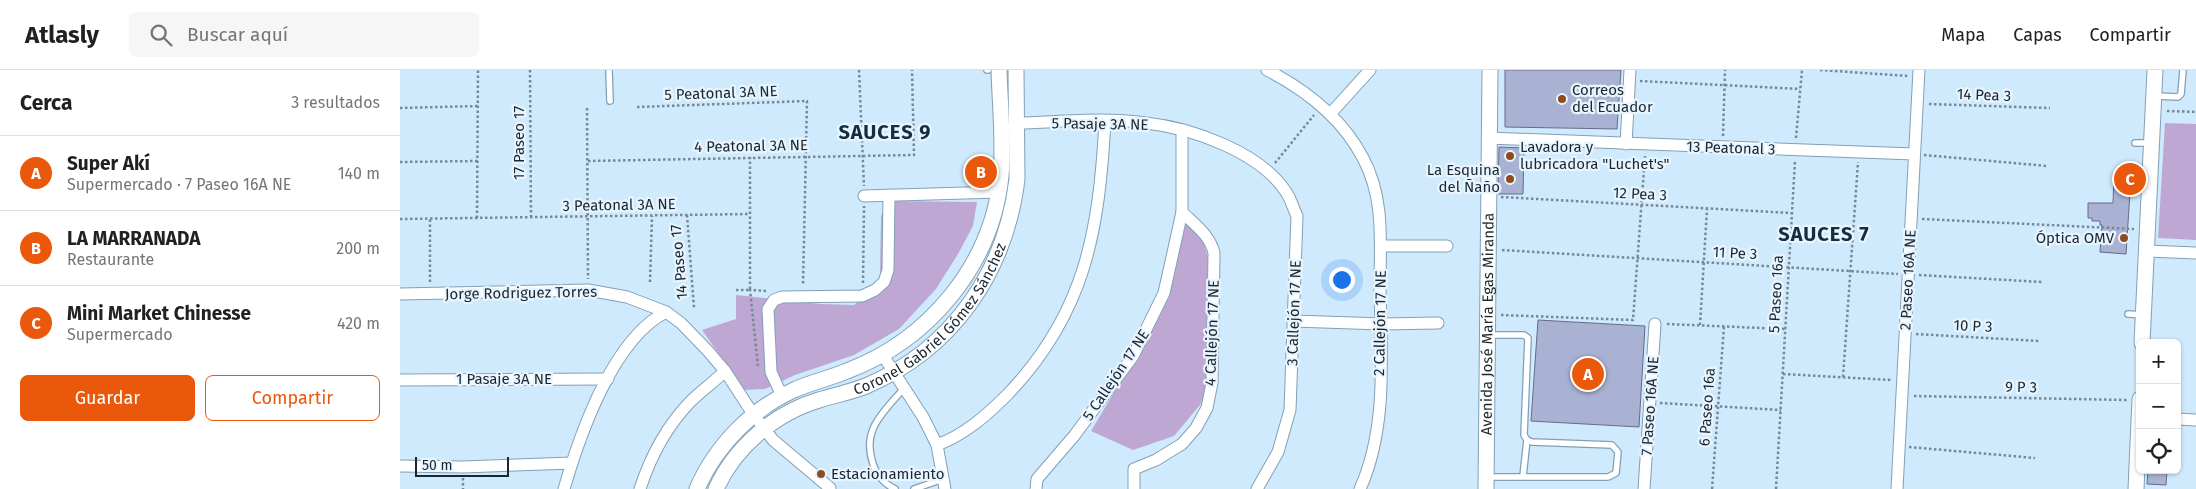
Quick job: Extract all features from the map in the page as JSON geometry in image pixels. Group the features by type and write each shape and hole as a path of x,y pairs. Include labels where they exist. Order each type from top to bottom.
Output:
{"street":[{"name":"Coronel Gabriel Gómez Sánchez","path":"697,489 720,451 752,414 782,396 818,380 846,372 882,354 921,328 959,287 984,242 992,220 998,192 1002,155 999,70"},
{"name":"Coronel Gabriel Gómez Sánchez","path":"716,489 732,462 764,429 799,407 866,386 895,372 919,355 955,322 973,300 996,260 1011,218 1017,179 1016,70"},
{"name":"2 Callejón 17 NE","path":"1266,70 1280,77 1326,109 1345,130 1364,159 1377,194 1381,246 1382,324 1376,436 1369,465 1360,488"},
{"path":"1326,109 1370,70"},
{"name":"Avenida José María Egas Miranda","path":"1486,483 1486,315 1490,70"},
{"path":"2142,339 2155,70"},
{"name":"2 Paseo 16A NE","path":"1897,489 1918,73"},
{"path":"1626,144 1629,75"},
{"path":"936,446 951,440 969,429 1019,382 1054,333 1066,310 1082,274 1094,232 1102,177 1105,121"},
{"name":"5 Pasaje 3A NE","path":"1017,123 1105,121 1146,123 1182,130 1228,147 1268,172 1286,191 1297,216"},
{"name":"5 Callejón 17 NE","path":"1036,489 1037,479 1074,436 1133,356 1166,288 1182,212 1182,130"},
{"name":"13 Peatonal 3","path":"1488,138 1914,154"},
{"path":"864,196 998,192"},
{"path":"782,396 771,372 768,308 774,300 782,297 862,296 876,290 884,282 888,270 889,195"},
{"name":"4 Callejón 17 NE","path":"1134,489 1135,468 1156,460 1186,439 1204,413 1211,389 1214,253 1208,238 1182,212"},
{"name":"3 Callejón 17 NE","path":"1257,489 1278,452 1290,410 1297,216"},
{"path":"1381,246 1447,246"},
{"path":"2147,251 2196,254"},
{"name":"Jorge Rodriguez Torres","path":"400,294 588,290 626,296 666,312 681,323 725,371 752,414 773,440 830,488"},
{"path":"564,489 582,434 608,379 632,340 652,320 666,312"},
{"path":"1293,321 1382,324 1438,323"},
{"name":"7 Paseo 16A NE","path":"1644,489 1655,324"},
{"path":"882,354 923,417 936,446 944,484"},
{"path":"640,489 652,460 676,420 690,402 725,371"},
{"name":"1 Pasaje 3A NE","path":"400,380 608,379"},
{"path":"2181,419 2196,420"},
{"path":"2136,489 2139,429"},
{"path":"400,466 463,467 572,463"}],"lane":[{"path":"609,70 610,101"},
{"path":"2153,103 2178,97 2182,91 2183,70"},
{"path":"2135,143 2152,143"},
{"path":"2128,314 2144,315"},
{"path":"1486,335 1524,335 1528,338 1524,435 1527,440 1523,476"},
{"path":"895,489 878,476 871,458 869,439 876,423 905,387"},
{"path":"1486,483 1523,476 1608,477 1616,472 1617,448 1612,445 1532,442 1527,440"},
{"path":"914,489 944,484"}],"path":[{"path":"477,218 478,70"},
{"name":"17 Paseo 17","path":"530,70 531,217"},
{"path":"859,70 864,196 863,289"},
{"name":"4 Peatonal 3A NE","path":"588,161 914,155 912,70"},
{"path":"1722,148 1725,70"},
{"name":"5 Paseo 16a","path":"1776,489 1791,214 1802,70"},
{"path":"1820,70 1918,73"},
{"path":"1629,75 1724,85 1800,89"},
{"name":"5 Peatonal 3A NE","path":"637,107 806,101 806,156"},
{"name":"14 Pea 3","path":"1917,103 2050,108"},
{"path":"2153,103 2196,112"},
{"path":"400,108 478,106"},
{"path":"587,108 588,290"},
{"path":"1268,172 1326,109"},
{"path":"1486,315 1633,320 1646,144"},
{"path":"1843,378 1858,152"},
{"path":"1914,154 2047,166"},
{"path":"803,292 806,156"},
{"path":"736,290 750,290 750,158"},
{"path":"400,162 478,161"},
{"name":"12 Pea 3","path":"1488,197 1791,214"},
{"path":"1700,325 1707,209"},
{"name":"3 Peatonal 3A NE","path":"400,219 749,214"},
{"name":"14 Paseo 17","path":"687,215 694,308"},
{"path":"650,282 652,216"},
{"path":"430,218 430,294"},
{"path":"1911,218 2148,230"},
{"name":"11 Pe 3","path":"1487,249 2042,282"},
{"path":"1655,324 1785,329"},
{"name":"6 Paseo 16a","path":"1712,489 1724,326"},
{"name":"10 P 3","path":"1905,334 2039,341"},
{"path":"1782,374 1902,381"},
{"name":"9 P 3","path":"1902,396 2136,400"},
{"path":"1650,403 1780,410"},
{"path":"1899,446 2035,458"}],"shaded area":[{"path":"2165,123 2196,124 2196,240 2158,238"},
{"path":"890,201 977,202 973,226 936,289 899,329 854,355 795,375 765,389 744,390 702,330 736,319 736,295 821,304 854,305 876,286 880,274 881,216"},
{"path":"1181,220 1202,236 1208,258 1206,392 1200,405 1174,436 1133,450 1091,431 1140,349 1164,290"}],"building":[{"name":"Correos del Ecuador","path":"1505,70 1621,70 1617,129 1505,127"},
{"name":"La Esquina del Ñaño","path":"1499,147 1524,148 1523,194 1498,194"},
{"path":"2114,176 2131,177 2126,254 2100,252 2102,225 2100,225 2100,221 2092,221 2092,218 2088,218 2088,203 2113,203"},
{"path":"1538,320 1645,326 1639,427 1531,421"},
{"path":"2148,474 2167,474 2166,485 2147,484"}],"place":[{"name":"Correos del Ecuador","path":"1562,99"},
{"name":"Lavadora y lubricadora \"Luchet's\"","path":"1510,156"},
{"name":"LA MARRANADA","path":"981,172"},
{"name":"La Esquina del Ñaño","path":"1510,179"},
{"name":"Mini Market Chinesse","path":"2130,179"},
{"name":"Óptica OMV","path":"2124,238"},
{"name":"Super Akí","path":"1588,374"},
{"name":"Estacionamiento","path":"821,474"}],"district":[{"name":"SAUCES 9","path":"885,132"},
{"name":"SAUCES 7","path":"1824,234"}]}
